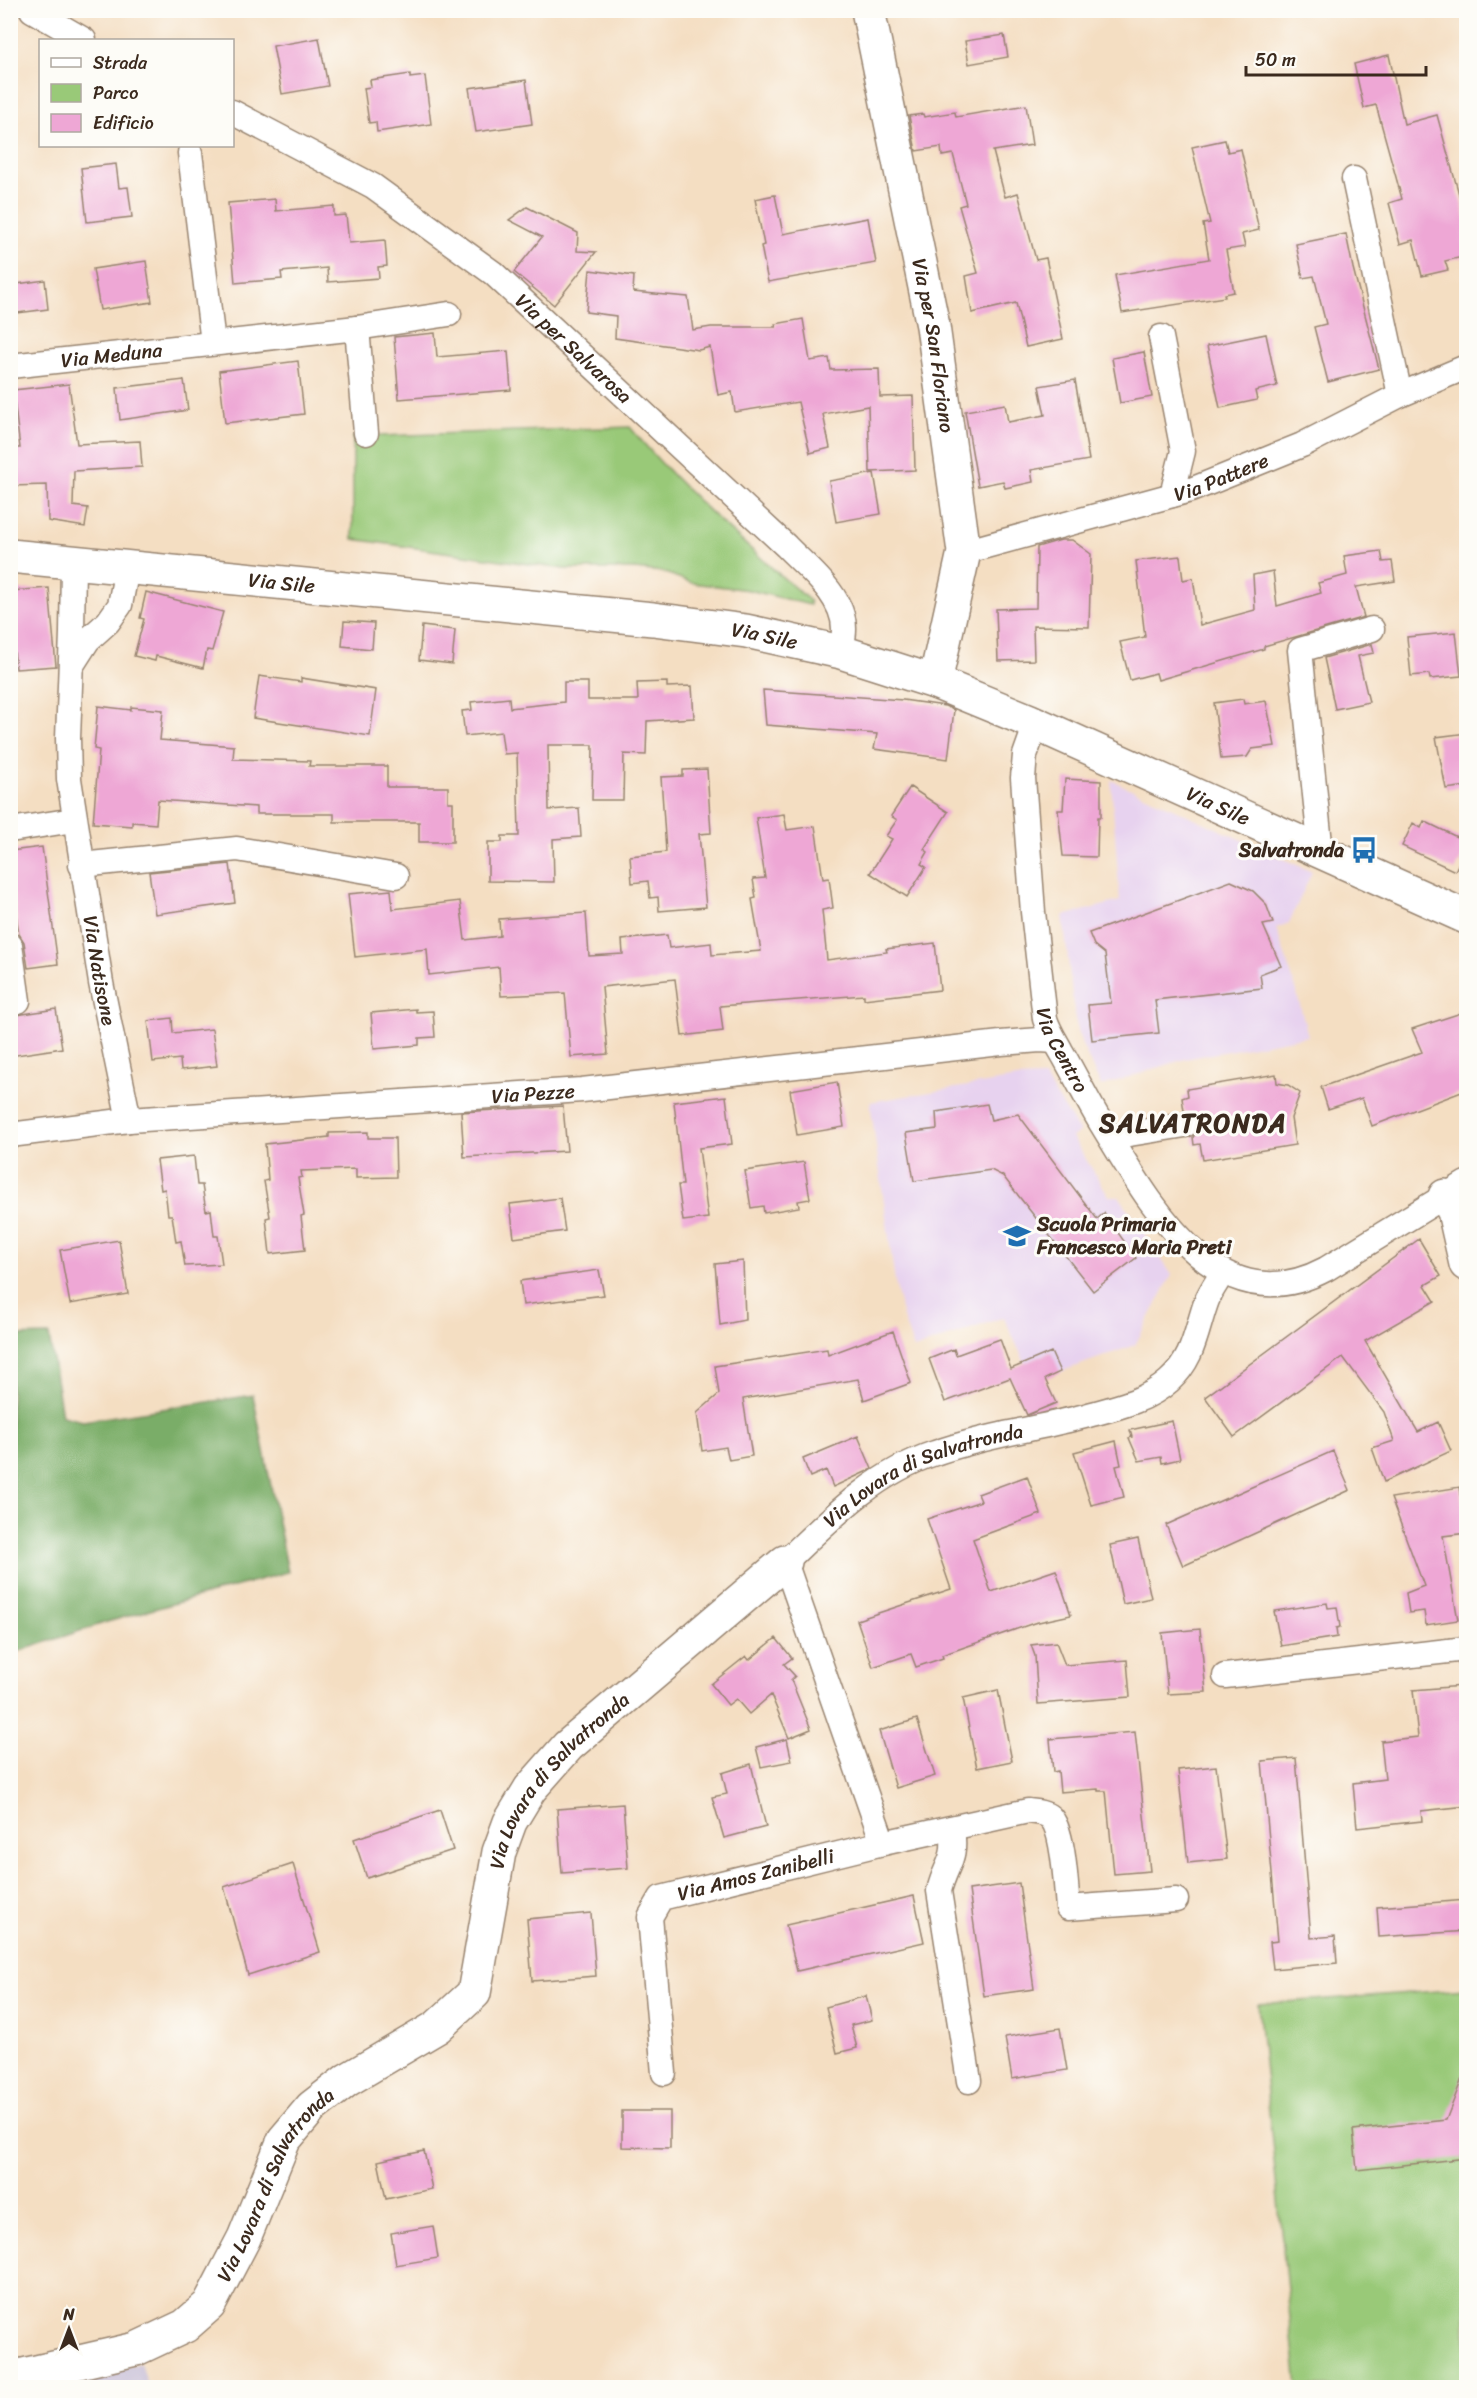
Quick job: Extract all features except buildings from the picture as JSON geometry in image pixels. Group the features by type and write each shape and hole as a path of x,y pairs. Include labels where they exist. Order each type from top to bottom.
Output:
{"street":[{"path":"32,10 82,39"},
{"name":"Via per San Floriano","path":"868,10 933,326 964,552 935,682"},
{"name":"Via per Salvarosa","path":"234,113 373,186 493,273 786,546 814,575 835,599 844,628 841,652"},
{"path":"190,153 213,343"},
{"path":"1354,179 1400,395"},
{"name":"Via Meduna","path":"10,366 357,328 448,314"},
{"path":"357,328 366,433"},
{"path":"1161,337 1183,451 1172,495"},
{"name":"Via Pattere","path":"964,552 1191,490 1302,445 1400,395 1467,367"},
{"name":"Via Sile","path":"10,556 654,619 746,631 841,652 935,682 1036,724 1467,917"},
{"name":"Via Natisone","path":"73,563 68,763 81,866 129,1120"},
{"path":"70,667 88,640 108,622 120,605 127,568"},
{"path":"1321,853 1300,650 1372,629"},
{"name":"Via Centro","path":"1036,724 1024,755 1023,778 1033,912 1045,1019 1055,1041 1113,1142 1167,1224 1188,1247 1223,1272 1243,1279 1287,1284 1303,1280 1326,1269 1456,1190"},
{"path":"10,830 74,820"},
{"path":"81,866 237,849 396,876"},
{"path":"10,945 18,1001"},
{"name":"Via Pezze","path":"10,1135 129,1120 582,1090 1001,1043 1055,1041"},
{"path":"1123,1135 1185,1125"},
{"path":"1456,1190 1454,1211 1467,1264"},
{"name":"Via Lovara di Salvatronda","path":"10,2378 136,2349 184,2326 209,2305 244,2238 284,2140 312,2107 347,2080 437,2027 474,1993 503,1837 530,1789 568,1746 785,1562 860,1494 909,1463 953,1448 1115,1408 1162,1387 1178,1372 1188,1356 1199,1331 1208,1298 1223,1272"},
{"path":"785,1562 883,1843"},
{"path":"1224,1676 1467,1649"},
{"name":"Via Amos Zanibelli","path":"664,2073 650,1917 661,1898 883,1843 1028,1811 1039,1812 1050,1817 1059,1835 1068,1908 1176,1900"},
{"path":"952,1828 955,1847 939,1891 969,2080"}],"shaded area":[{"path":"1111,780 1312,872 1289,923 1276,928 1308,1036 1185,1059 1101,1086 1082,1045 1075,1019 1063,916 1120,901"},
{"name":"Scuola Primaria Francesco Maria Preti","path":"1042,1077 1080,1132 1072,1137 1109,1196 1119,1196 1172,1275 1135,1345 1060,1372 1050,1352 1025,1363 1004,1317 914,1349 903,1318 895,1281 870,1102 1017,1078"},
{"path":"141,2363 148,2387 51,2388"}],"green space":[{"path":"630,427 694,496 810,601 810,605 749,590 692,583 663,572 633,569 564,569 353,539 353,437"},
{"path":"49,1335 62,1416 83,1421 253,1395 288,1572 107,1622 11,1654 11,1336"},
{"path":"1466,1989 1466,2387 1297,2387 1258,2004"}],"place":[{"name":"Salvatronda","path":"1364,850"},
{"name":"Scuola Primaria Francesco Maria Preti","path":"1017,1236"}],"district":[{"name":"SALVATRONDA","path":"1193,1123"}]}
